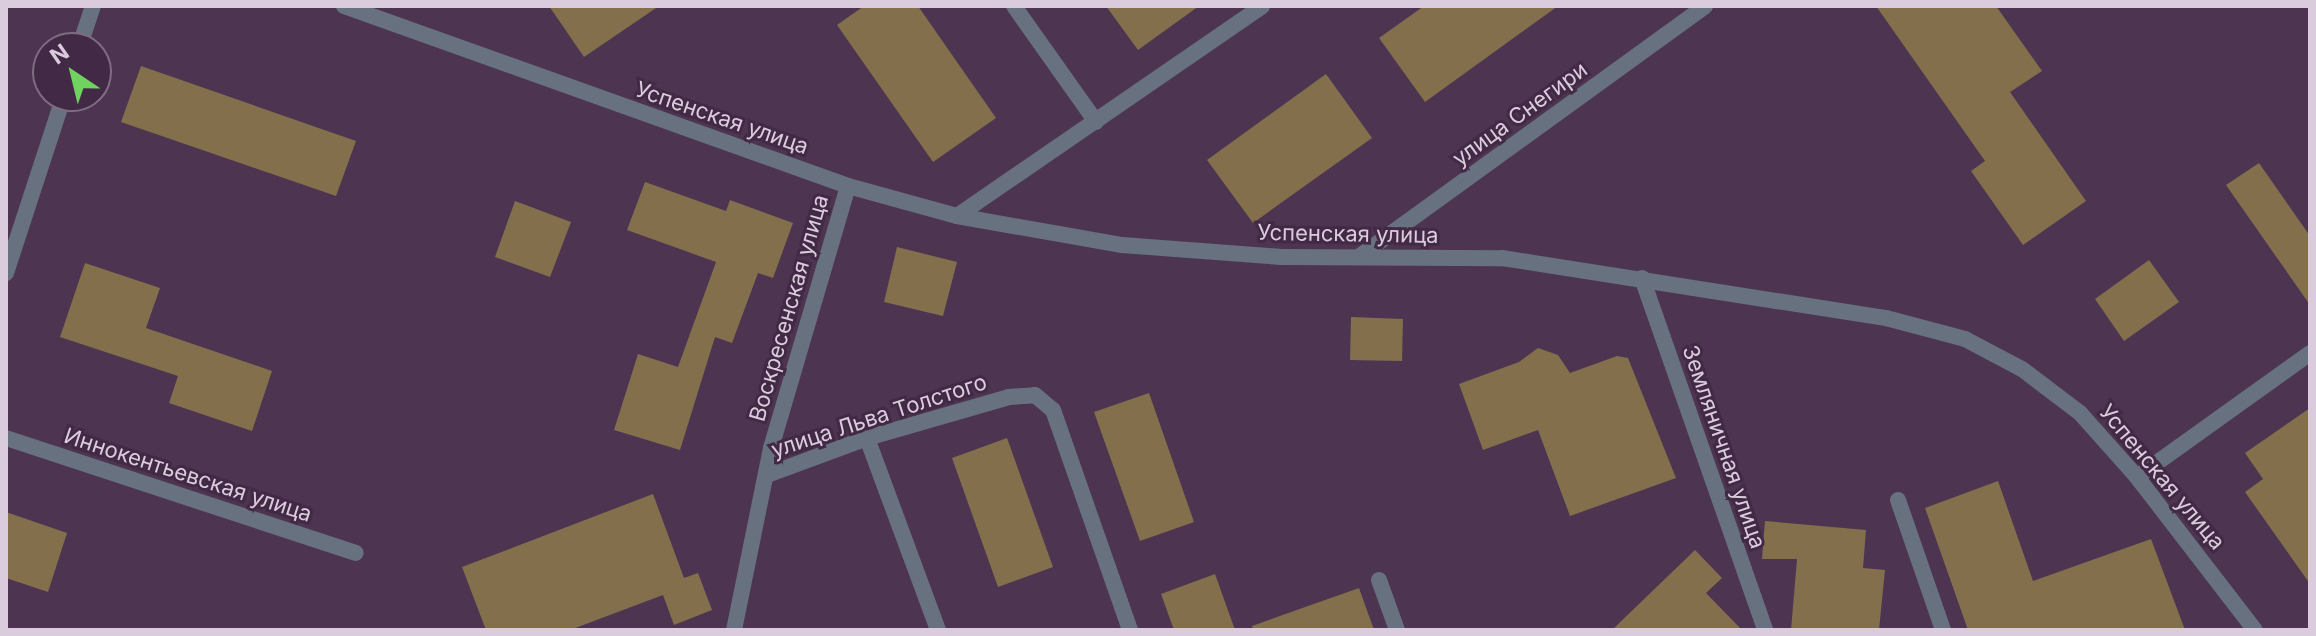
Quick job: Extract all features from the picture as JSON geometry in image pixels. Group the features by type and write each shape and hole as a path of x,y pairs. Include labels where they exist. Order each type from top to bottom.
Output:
{"street":[{"path":"84,32 93,6"},
{"name":"Успенская улица","path":"344,6 848,186 957,216 1122,245 1280,257 1502,258 1886,318 1965,339 2022,369 2080,413 2137,477 2255,630"},
{"path":"1014,6 1096,122"},
{"path":"957,216 1262,6"},
{"name":"улица Снегири","path":"1360,256 1705,6"},
{"path":"6,273 59,112"},
{"name":"Воскресенская улица","path":"734,630 767,475 848,186"},
{"name":"Земляничная улица","path":"1642,278 1765,630"},
{"path":"2137,477 2310,353"},
{"name":"улица Льва Толстого","path":"767,475 867,438 1009,397 1035,395 1053,410 1130,630"},
{"name":"Иннокентьевская улица","path":"6,438 356,553"},
{"path":"867,438 938,630"},
{"path":"1898,500 1943,630"},
{"path":"1379,580 1397,630"}],"building":[{"path":"549,6 659,6 584,57"},
{"path":"864,6 918,6 996,118 933,162 837,25"},
{"path":"1106,6 1199,6 1138,50"},
{"path":"1424,6 1558,6 1425,102 1379,38"},
{"path":"1876,6 1996,6 2042,71 2010,92 2086,201 2023,245 1971,171 1985,161"},
{"path":"141,66 356,141 336,196 121,122"},
{"path":"1326,74 1372,138 1253,223 1207,160"},
{"path":"2259,163 2310,236 2310,305 2226,185"},
{"path":"645,182 726,211 730,200 793,223 773,278 758,273 732,343 715,337 680,450 614,430 638,354 678,367 716,262 627,230"},
{"path":"515,201 571,222 550,277 495,257"},
{"path":"897,247 957,262 943,316 884,302"},
{"path":"2149,260 2179,302 2124,341 2095,299"},
{"path":"85,263 160,288 146,328 272,371 252,431 169,403 178,376 60,337"},
{"path":"1351,317 1403,319 1402,361 1350,360"},
{"path":"1538,348 1558,355 1570,373 1617,356 1628,358 1676,478 1570,516 1538,430 1483,450 1459,384 1519,362"},
{"path":"1149,393 1194,522 1140,541 1094,412"},
{"path":"2310,408 2310,584 2245,492 2263,479 2245,453"},
{"path":"1007,438 1053,567 998,587 952,458"},
{"path":"1998,481 2033,581 2151,539 2185,630 1968,630 1925,508"},
{"path":"653,494 684,578 698,573 712,610 674,625 663,595 570,630 486,630 462,567"},
{"path":"6,512 67,533 48,592 6,578"},
{"path":"1765,521 1866,530 1863,568 1885,570 1879,630 1791,630 1797,559 1762,559"},
{"path":"1695,550 1722,578 1706,593 1742,630 1612,630"},
{"path":"1215,574 1235,630 1174,630 1161,594"},
{"path":"1359,588 1374,630 1253,630 1252,626"}]}
